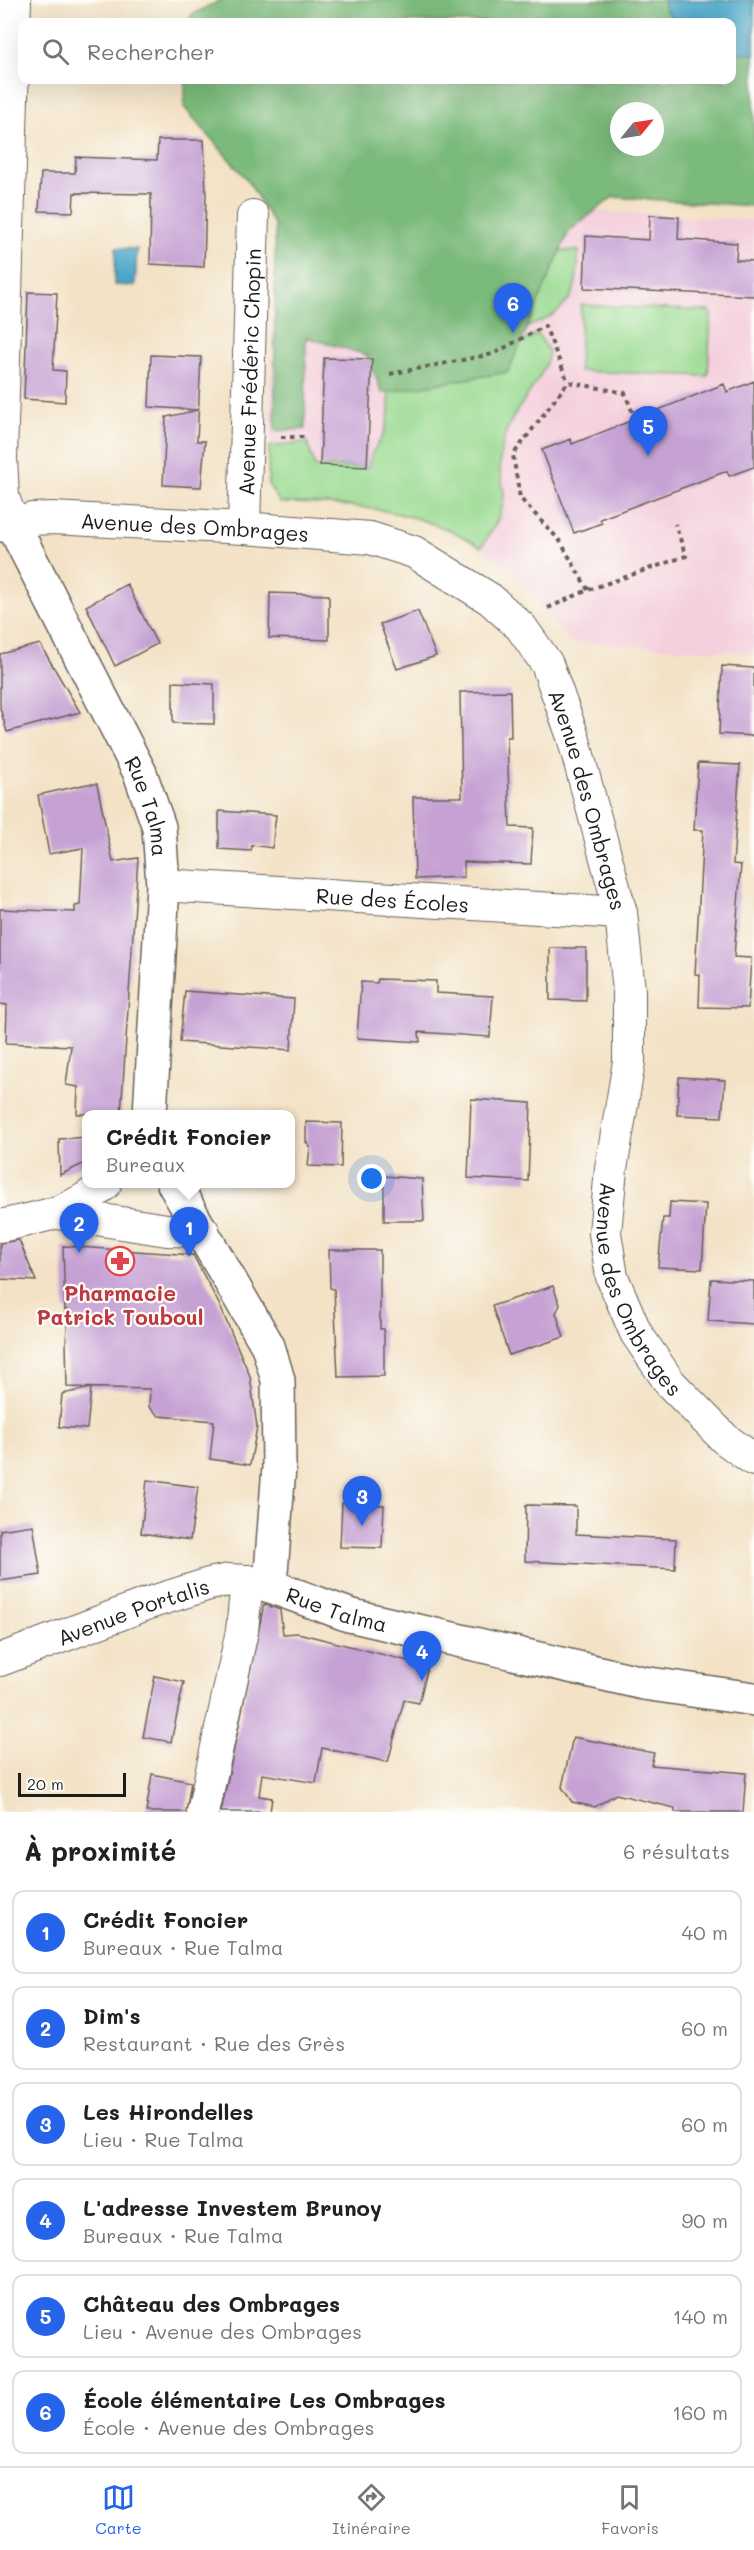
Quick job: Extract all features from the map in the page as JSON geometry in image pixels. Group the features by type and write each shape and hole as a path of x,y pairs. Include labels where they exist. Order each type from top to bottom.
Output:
{"main road":[{"name":"Rue Talma","path":"7,525 140,773 159,827 163,885 150,1110"},
{"name":"Rue Talma","path":"176,1188 268,1346 278,1380 279,1467 258,1583 350,1615 643,1683 754,1699"}],"street":[{"path":"7,525 1,457 15,0"},
{"name":"Avenue Frédéric Chopin","path":"244,528 254,216"},
{"name":"Avenue des Ombrages","path":"7,525 32,519 52,518 244,528 370,538 414,552 490,599 521,627 547,664 570,726 621,913 629,991 629,1062 611,1169 605,1233 612,1277 636,1333 670,1383 724,1439 754,1460"},
{"name":"Rue des Écoles","path":"163,885 621,913"},
{"path":"0,1226 57,1214 86,1200 100,1188"},
{"path":"57,1214 167,1230 203,1231"},
{"name":"Avenue Portalis","path":"0,1660 209,1584 229,1580 258,1583"},
{"path":"203,1812 243,1631 258,1583"}],"path":[{"path":"390,374 493,354 545,326 568,382"},
{"path":"568,382 625,393 635,419"},
{"path":"568,382 513,455 520,498 560,541 588,590"},
{"path":"521,627 546,609 588,590 686,556 675,524"}],"shaded area":[{"path":"276,194 754,220 754,653 569,642 522,580 481,547 446,527 383,510 314,503 280,503 268,484"}],"green space":[{"path":"221,0 754,0 754,206 613,197 569,231 508,372 382,393 367,355 306,337 305,429 275,431 275,226 248,181 184,107 186,84 736,84 736,18 191,18 191,15"},
{"path":"522,249 579,251 574,289 569,300 552,315 530,326 496,338"},
{"path":"581,305 711,311 708,376 579,371"},
{"path":"538,334 549,352 542,373 514,415 504,438 500,466 503,504 496,524 481,547 458,534 409,516 358,507 280,503 268,484 269,447 307,442 315,467 369,467 371,455 384,433 388,420 387,381 494,365 530,337"}],"water":[{"path":"663,0 754,0 754,54 736,52 736,18 673,18 665,9"},
{"path":"116,248 137,249 135,286 114,285"}],"building":[{"path":"158,140 204,140 206,194 204,267 150,264 151,194 74,193 73,212 39,211 41,173 75,173 76,157 157,160"},
{"path":"650,215 679,217 678,239 737,243 736,260 754,261 754,296 584,288 586,236 649,240"},
{"path":"28,292 57,293 53,370 66,371 65,402 24,399"},
{"path":"151,355 201,357 197,441 205,441 201,487 163,485 166,417 198,410 149,407"},
{"path":"324,358 372,359 367,467 320,465"},
{"path":"754,381 754,467 729,476 727,471 600,519 602,523 574,533 542,450 571,439 572,444 724,384 727,392"},
{"path":"127,584 157,644 115,666 86,606"},
{"path":"270,593 329,595 329,640 269,638"},
{"path":"418,611 436,656 397,669 380,624"},
{"path":"40,644 80,712 7,732 0,708 0,654"},
{"path":"722,666 754,668 754,736 719,734"},
{"path":"173,682 214,684 214,724 173,723"},
{"path":"510,691 511,737 507,737 510,827 533,828 531,864 464,862 464,877 415,879 413,797 462,797 460,692"},
{"path":"698,763 740,765 733,864 741,865 734,957 751,958 748,1008 699,1007 700,975 695,974 703,830 694,830"},
{"path":"87,784 97,784 113,862 138,858 121,1110 82,1110 82,1114 77,1114 78,1087 66,1085 71,1046 6,1043 7,1005 0,1004 0,909 75,912 75,906 80,905 83,848 49,854 38,795"},
{"path":"219,811 276,815 272,848 252,845 251,851 219,849"},
{"path":"550,948 586,948 586,1001 550,1000"},
{"path":"378,979 436,981 436,993 493,996 490,1037 419,1032 420,1042 357,1038 361,982 377,983"},
{"path":"185,991 294,999 291,1050 180,1042"},
{"path":"679,1077 725,1080 722,1117 677,1115"},
{"path":"471,1099 531,1103 528,1181 468,1178"},
{"path":"306,1122 342,1123 341,1167 308,1166 310,1147 306,1142"},
{"path":"82,1137 82,1164 60,1175 59,1139"},
{"path":"384,1176 422,1179 424,1221 384,1221"},
{"path":"670,1202 706,1204 702,1269 658,1267 663,1218 669,1218"},
{"path":"19,1240 36,1281 0,1279 0,1243"},
{"path":"63,1246 193,1255 219,1304 250,1376 257,1427 250,1465 210,1459 214,1421 159,1416 149,1407 150,1389 67,1387 68,1310 65,1310"},
{"path":"329,1250 380,1250 380,1329 384,1329 384,1376 338,1377 334,1289 330,1288"},
{"path":"711,1279 754,1281 754,1324 708,1321"},
{"path":"553,1286 560,1305 556,1313 564,1337 509,1355 492,1306"},
{"path":"91,1388 87,1429 59,1427 62,1394"},
{"path":"147,1480 198,1487 190,1540 141,1533"},
{"path":"342,1503 384,1505 382,1548 340,1547"},
{"path":"526,1505 576,1506 576,1534 676,1539 675,1569 525,1561"},
{"path":"33,1525 41,1575 0,1581 0,1530"},
{"path":"264,1604 280,1610 283,1634 298,1633 428,1666 419,1703 404,1700 388,1762 322,1748 316,1783 262,1774 259,1796 272,1798 270,1812 221,1812"},
{"path":"155,1676 184,1682 171,1742 143,1737"},
{"path":"573,1737 654,1753 651,1765 746,1773 743,1812 675,1812 675,1808 616,1794 595,1807 572,1802 562,1787"},
{"path":"152,1774 191,1782 186,1812 146,1812"}],"place":[{"name":"École élémentaire Les Ombrages","path":"513,333"},
{"name":"Château des Ombrages","path":"648,456"},
{"name":"Dim's","path":"79,1253"},
{"name":"Crédit Foncier","path":"189,1257"},
{"name":"Pharmacie Patrick Touboul","path":"120,1261"},
{"name":"Les Hirondelles","path":"362,1526"},
{"name":"L'adresse Investem Brunoy","path":"422,1681"}]}
